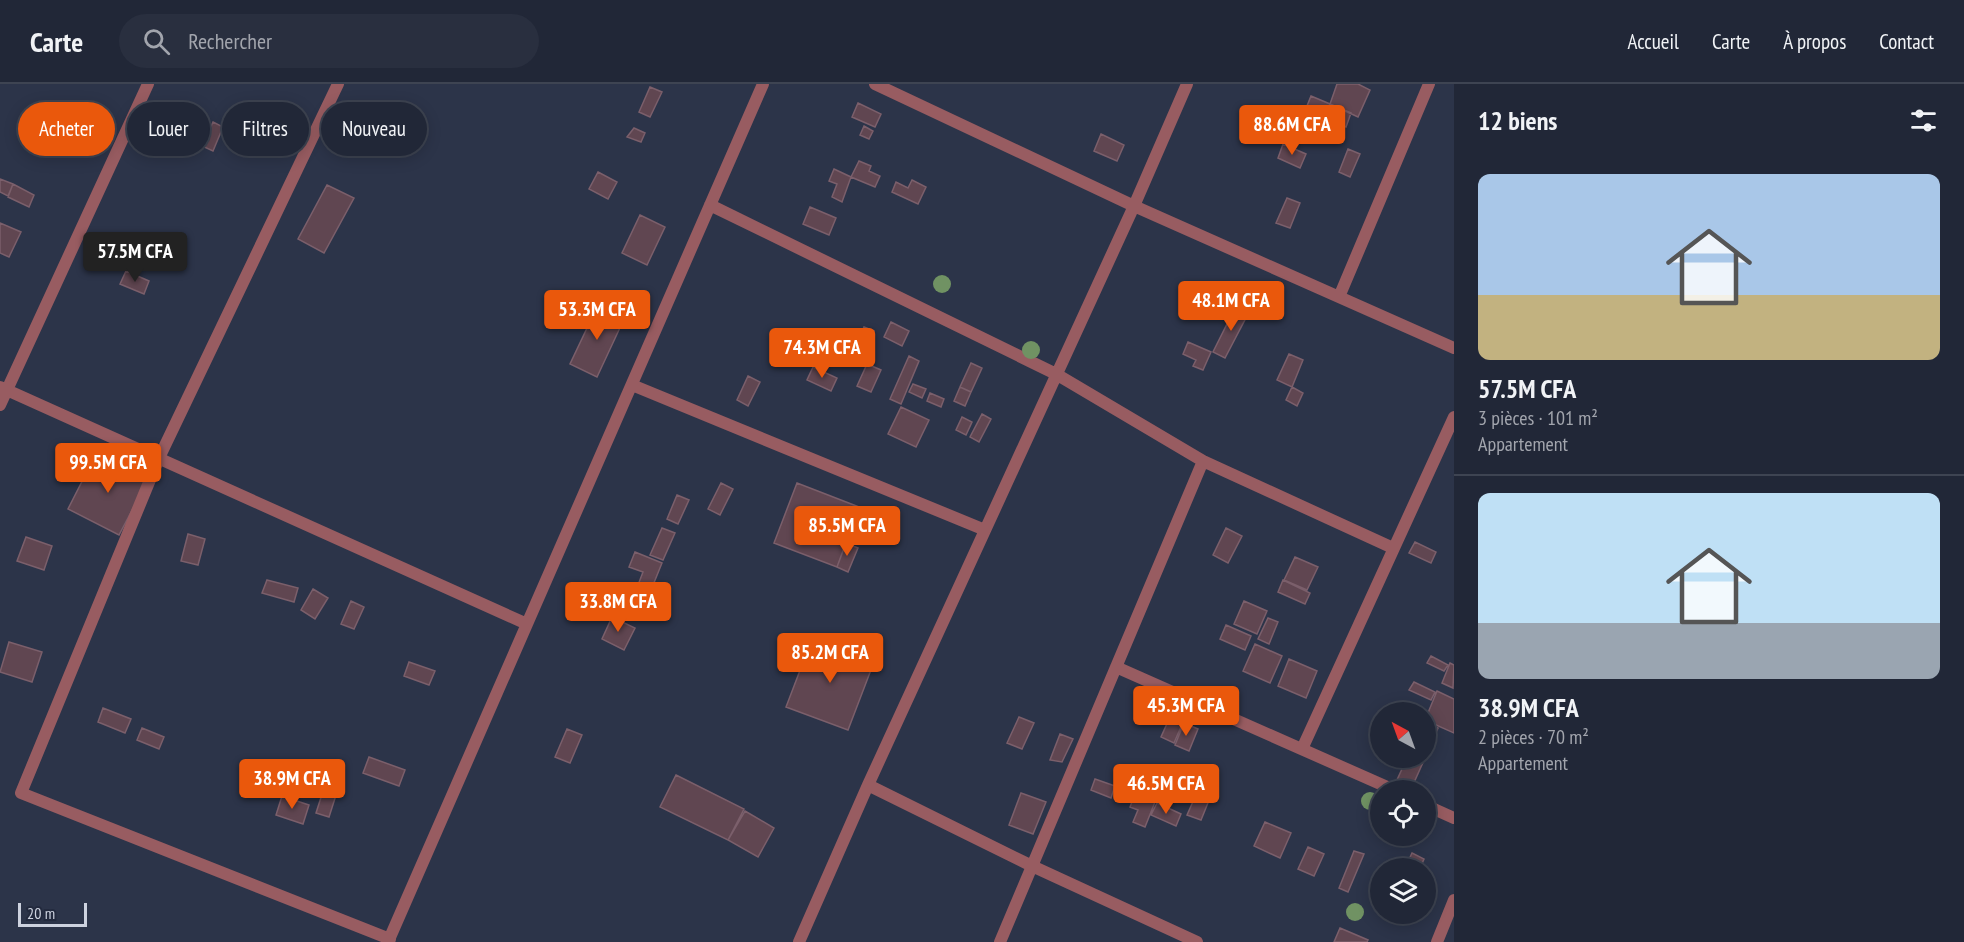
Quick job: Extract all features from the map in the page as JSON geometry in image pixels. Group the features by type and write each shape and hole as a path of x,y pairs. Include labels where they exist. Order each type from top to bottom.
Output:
{"street":[{"path":"0,405 3,389 148,84"},
{"path":"338,84 159,458 21,793 389,941 763,84"},
{"path":"876,84 1134,206 1454,348"},
{"path":"799,942 868,785 1134,206 1187,84"},
{"path":"1339,297 1429,84"},
{"path":"710,205 1056,374 1203,461 1394,548"},
{"path":"632,385 985,530"},
{"path":"3,389 527,624"},
{"path":"1302,748 1454,417"},
{"path":"1000,942 1203,461"},
{"path":"1116,667 1372,780"},
{"path":"868,785 1032,866 1197,942"},
{"path":"1436,810 1454,818"},
{"path":"1437,942 1454,900"}],"building":[{"path":"1337,84 1358,84 1370,90 1358,117 1330,104"},
{"path":"650,87 662,92 650,117 639,112"},
{"path":"1311,96 1330,104 1321,125 1310,120 1315,110 1307,106"},
{"path":"858,103 881,114 875,127 852,117"},
{"path":"1330,104 1351,113 1346,127 1324,118"},
{"path":"213,122 222,126 213,151 210,150 210,129"},
{"path":"864,126 873,131 869,139 860,135"},
{"path":"634,128 645,133 641,142 627,137"},
{"path":"1101,134 1124,145 1117,161 1094,151"},
{"path":"1283,144 1306,154 1300,168 1278,158"},
{"path":"1348,149 1360,154 1350,177 1339,172"},
{"path":"859,161 871,166 869,171 880,176 875,187 851,177"},
{"path":"834,169 851,177 842,202 832,197 837,184 829,181"},
{"path":"598,172 617,182 608,199 589,189"},
{"path":"0,179 13,184 8,196 0,192"},
{"path":"912,180 926,187 918,204 892,192 896,182 908,188"},
{"path":"13,184 34,195 29,207 8,197"},
{"path":"327,185 354,198 324,253 298,239"},
{"path":"1287,198 1300,203 1290,228 1276,223"},
{"path":"810,207 836,218 829,235 803,224"},
{"path":"640,215 665,227 647,265 622,253"},
{"path":"0,223 21,232 9,257 0,253"},
{"path":"145,241 164,250 159,262 140,253"},
{"path":"126,271 149,281 144,294 120,284"},
{"path":"598,305 625,317 597,377 570,364"},
{"path":"1236,306 1249,312 1225,358 1213,352"},
{"path":"891,322 909,331 902,346 884,337"},
{"path":"864,327 874,331 868,345 858,341"},
{"path":"1188,342 1211,352 1203,370 1193,366 1196,360 1183,354"},
{"path":"1289,354 1303,360 1292,387 1277,380"},
{"path":"909,356 919,361 901,404 890,399"},
{"path":"971,363 982,368 971,392 960,387"},
{"path":"867,364 881,370 871,392 857,386"},
{"path":"813,367 837,378 831,391 807,380"},
{"path":"748,376 760,382 748,406 737,400"},
{"path":"913,384 926,389 922,398 909,392"},
{"path":"960,387 971,392 965,406 954,401"},
{"path":"1292,387 1303,393 1297,406 1286,400"},
{"path":"930,393 944,399 941,407 927,401"},
{"path":"901,407 929,420 916,447 888,434"},
{"path":"982,414 991,419 979,442 970,437"},
{"path":"962,417 972,422 966,435 956,430"},
{"path":"96,454 148,480 119,535 68,509"},
{"path":"721,483 733,489 720,515 708,509"},
{"path":"797,483 859,507 837,567 774,543"},
{"path":"677,495 689,500 678,524 667,519"},
{"path":"662,528 675,533 663,560 650,555"},
{"path":"1226,528 1242,536 1228,563 1213,555"},
{"path":"188,534 205,539 198,565 181,561"},
{"path":"26,537 52,546 44,570 17,561"},
{"path":"1415,542 1436,552 1431,563 1409,553"},
{"path":"846,543 858,548 848,572 837,567"},
{"path":"635,552 662,563 651,590 638,585 643,572 629,567"},
{"path":"1295,557 1318,567 1307,590 1284,580"},
{"path":"267,580 298,588 294,602 262,593"},
{"path":"1283,580 1310,593 1305,604 1278,592"},
{"path":"313,589 328,598 315,619 301,610"},
{"path":"351,601 364,607 354,629 341,624"},
{"path":"1244,601 1267,611 1257,634 1234,624"},
{"path":"612,617 635,628 624,650 602,639"},
{"path":"1268,618 1278,622 1269,644 1258,639"},
{"path":"1226,625 1251,636 1245,650 1220,639"},
{"path":"804,639 816,644 807,667 795,662"},
{"path":"812,639 874,662 848,730 786,707"},
{"path":"9,642 42,652 32,682 0,672"},
{"path":"1255,644 1282,656 1270,683 1243,671"},
{"path":"1431,656 1448,665 1444,671 1427,663"},
{"path":"1289,659 1317,671 1306,698 1278,686"},
{"path":"409,662 435,671 429,685 404,676"},
{"path":"1450,663 1454,665 1453,688 1442,683"},
{"path":"1414,682 1435,692 1431,700 1409,690"},
{"path":"1437,691 1454,699 1454,733 1436,725 1436,702 1432,702"},
{"path":"103,708 131,719 125,733 98,722"},
{"path":"1019,717 1034,723 1022,749 1007,743"},
{"path":"1170,717 1183,722 1174,743 1161,737"},
{"path":"1184,723 1198,729 1189,751 1175,745"},
{"path":"142,728 164,737 159,749 137,740"},
{"path":"567,729 582,735 570,763 555,757"},
{"path":"1060,734 1073,739 1062,762 1050,760"},
{"path":"369,757 405,770 399,786 363,773"},
{"path":"1402,768 1421,768 1415,780 1397,780"},
{"path":"676,775 744,809 728,840 660,807"},
{"path":"1095,779 1115,786 1111,798 1091,790"},
{"path":"324,788 337,792 329,817 316,813"},
{"path":"1199,788 1212,793 1201,820 1187,815"},
{"path":"1021,793 1046,802 1033,834 1009,825"},
{"path":"1135,794 1155,802 1145,827 1133,822 1138,810 1130,807"},
{"path":"282,796 309,805 303,824 276,815"},
{"path":"1157,803 1181,814 1176,826 1151,815"},
{"path":"745,811 774,828 758,857 728,840"},
{"path":"1265,822 1291,833 1280,858 1254,846"},
{"path":"1308,847 1324,854 1314,876 1298,869"},
{"path":"1354,851 1364,854 1348,892 1339,888"},
{"path":"1412,853 1422,858 1410,858"},
{"path":"1340,928 1368,940 1367,942 1334,942"}]}
